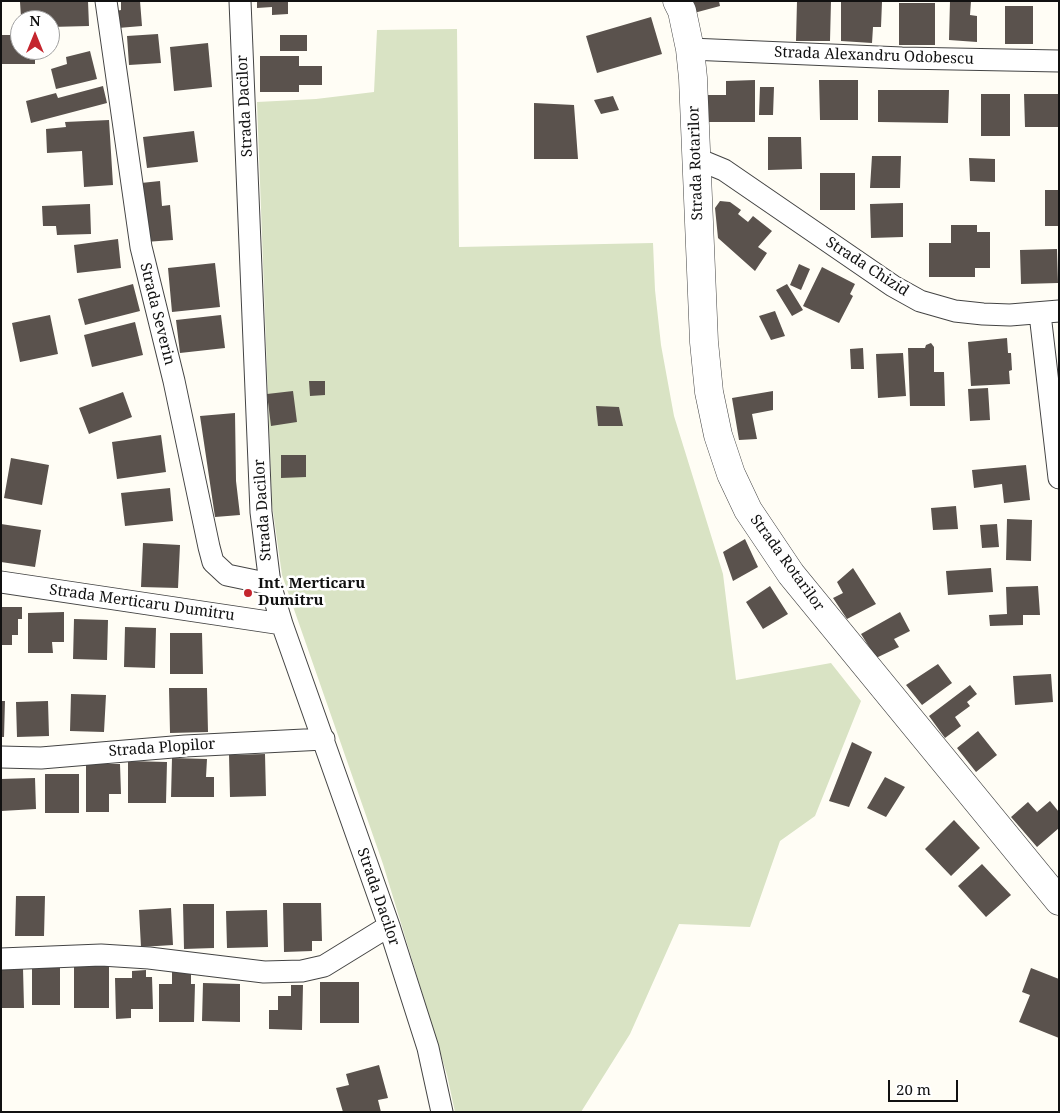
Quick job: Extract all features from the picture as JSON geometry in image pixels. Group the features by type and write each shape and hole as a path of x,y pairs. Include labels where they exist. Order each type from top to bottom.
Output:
{"street":[{"name":"Strada Severin","path":"106,1 140,247 174,381 209,548 213,562 227,575 270,584"},
{"name":"Strada Dacilor","path":"240,1 262,512 270,584 282,624 389,926 428,1048 442,1112"},
{"name":"Strada Rotarilor","path":"677,1 682,12 690,49 693,78 704,342 709,392 718,435 731,474 748,510 792,574 1059,900"},
{"name":"Strada Alexandru Odobescu","path":"690,49 902,58 1059,61"},
{"name":"Strada Chizid","path":"695,158 724,170 893,286 920,301 955,311 983,314 1049,312"},
{"path":"1049,312 1059,478"},
{"name":"Strada Merticaru Dumitru","path":"1,582 282,624"},
{"name":"Strada Plopilor","path":"1,757 41,758 185,746 324,739"},
{"path":"1,959 101,955 149,958 264,972 302,971 324,966 389,926"}],"green space":[{"path":"457,29 459,247 653,243 655,290 661,345 674,416 723,574 736,680 831,663 861,701 815,816 780,841 750,927 679,924 630,1034 581,1112 455,1112 447,1075 383,864 282,575 272,504 257,102 316,99 374,92 377,30"}],"building":[{"path":"88,1 89,26 60,27 60,10 21,10 20,2"},
{"path":"121,1 140,1 142,26 118,28 116,11 121,10"},
{"path":"257,1 288,1 288,14 272,15 272,7 257,8"},
{"path":"691,1 719,1 720,6 694,13"},
{"path":"797,1 831,1 830,41 796,41"},
{"path":"841,1 882,2 881,27 873,27 872,43 841,41"},
{"path":"950,1 971,1 970,15 977,16 977,42 949,40"},
{"path":"899,3 935,3 935,45 899,45"},
{"path":"1005,6 1033,6 1033,44 1005,44"},
{"path":"651,17 662,54 597,73 586,36"},
{"path":"158,34 161,63 129,65 127,36"},
{"path":"1,35 10,35 10,60 35,60 35,64 1,64"},
{"path":"280,35 307,35 307,51 280,51"},
{"path":"208,43 212,87 174,91 170,47"},
{"path":"90,51 97,79 56,89 51,69 67,64 66,57"},
{"path":"260,56 299,56 299,66 322,66 322,85 299,85 299,92 260,92"},
{"path":"755,80 755,122 708,122 708,95 726,95 726,81"},
{"path":"819,80 858,80 858,120 820,120"},
{"path":"103,86 107,103 31,123 26,101 56,93 58,98"},
{"path":"760,87 774,87 773,115 759,115"},
{"path":"878,90 949,90 948,123 878,122"},
{"path":"981,94 1010,94 1010,136 981,136"},
{"path":"1024,94 1059,94 1059,127 1025,127"},
{"path":"613,96 619,110 601,114 594,100"},
{"path":"534,103 574,105 578,159 534,159"},
{"path":"109,120 113,185 84,187 82,151 47,153 46,129 66,127 65,122"},
{"path":"194,131 198,162 147,168 143,137"},
{"path":"768,137 801,137 802,169 768,170"},
{"path":"872,156 901,156 900,188 870,188"},
{"path":"969,158 995,159 995,182 970,181"},
{"path":"820,173 855,173 855,210 820,210"},
{"path":"160,181 162,206 170,205 173,240 145,242 141,183"},
{"path":"1045,190 1059,190 1059,226 1045,226"},
{"path":"720,201 730,202 741,210 738,214 748,222 753,216 772,231 758,247 767,253 755,271 718,238 715,208"},
{"path":"903,203 903,237 871,238 870,204"},
{"path":"90,204 91,234 57,235 56,226 43,226 42,206"},
{"path":"951,225 977,225 977,232 990,232 990,268 975,268 975,277 929,277 929,243 951,243"},
{"path":"118,239 121,268 77,273 74,245"},
{"path":"1057,249 1058,283 1021,284 1020,250"},
{"path":"215,263 220,307 172,312 168,268"},
{"path":"799,264 810,269 801,290 790,285"},
{"path":"822,267 855,284 850,294 853,296 839,323 803,306"},
{"path":"133,284 140,311 85,325 78,299"},
{"path":"787,284 803,310 792,316 776,290"},
{"path":"775,311 785,336 771,340 759,316"},
{"path":"50,315 58,354 20,362 12,323"},
{"path":"221,315 225,348 180,353 176,320"},
{"path":"135,322 143,355 92,367 84,335"},
{"path":"1007,338 1008,353 1011,353 1012,370 1009,371 1010,384 971,386 968,342"},
{"path":"931,343 934,347 934,372 944,372 945,406 910,406 908,348 925,348 926,345"},
{"path":"863,348 864,369 851,369 850,349"},
{"path":"903,353 906,396 878,398 876,354"},
{"path":"309,381 325,381 325,395 310,396"},
{"path":"988,388 990,420 970,421 968,389"},
{"path":"293,391 297,422 271,426 267,394"},
{"path":"773,391 773,410 752,414 757,439 739,440 732,398"},
{"path":"123,392 132,417 89,434 79,408"},
{"path":"596,406 619,407 623,426 598,426"},
{"path":"235,413 236,481 240,515 215,517 200,416"},
{"path":"161,435 166,472 117,479 112,442"},
{"path":"281,455 306,455 306,477 281,478"},
{"path":"11,458 49,465 42,505 4,498"},
{"path":"1026,465 1030,500 1004,503 1002,484 974,488 972,470"},
{"path":"170,488 173,521 125,526 121,493"},
{"path":"956,506 958,529 933,530 931,508"},
{"path":"1007,519 1032,520 1031,561 1006,560"},
{"path":"1,524 41,530 35,567 1,562"},
{"path":"997,524 999,547 982,548 980,525"},
{"path":"745,539 758,567 733,581 723,552"},
{"path":"143,543 180,545 178,588 141,587"},
{"path":"853,568 876,604 847,619 833,598 843,593 837,582"},
{"path":"991,568 993,592 948,595 946,571"},
{"path":"770,586 788,614 763,629 746,602"},
{"path":"1038,586 1040,615 1023,615 1023,625 990,626 989,615 1007,614 1006,587"},
{"path":"1,607 22,607 22,619 18,619 18,635 12,635 12,645 1,645"},
{"path":"64,612 64,642 52,642 53,653 28,653 28,613"},
{"path":"900,612 910,631 894,639 899,647 876,658 861,634"},
{"path":"74,619 108,620 107,660 73,659"},
{"path":"125,627 156,628 155,668 124,667"},
{"path":"170,633 202,633 203,674 170,674"},
{"path":"938,664 952,683 922,705 906,685"},
{"path":"1051,674 1053,702 1015,705 1013,676"},
{"path":"970,685 977,694 967,702 970,706 955,717 961,726 945,738 929,716"},
{"path":"169,688 207,688 208,732 170,733"},
{"path":"71,694 106,695 104,732 70,731"},
{"path":"1,701 5,701 4,737 1,737"},
{"path":"48,701 49,736 17,737 16,702"},
{"path":"978,731 997,755 976,772 957,748"},
{"path":"852,742 872,752 849,807 829,801"},
{"path":"265,754 266,796 230,797 229,755"},
{"path":"172,758 207,759 206,777 214,777 214,797 171,797"},
{"path":"128,761 167,762 166,803 128,803"},
{"path":"86,764 120,764 121,794 109,794 109,812 86,812"},
{"path":"45,774 79,774 79,813 45,813"},
{"path":"885,777 905,787 886,817 867,808"},
{"path":"35,778 36,809 1,811 1,779"},
{"path":"1050,801 1059,812 1059,828 1037,847 1011,817 1028,802 1037,812"},
{"path":"954,820 980,848 951,876 925,849"},
{"path":"982,864 1011,895 986,917 958,886"},
{"path":"16,896 45,896 44,936 15,936"},
{"path":"283,903 321,903 322,941 312,941 312,951 284,952"},
{"path":"183,904 214,904 214,948 184,949"},
{"path":"171,908 173,945 141,947 139,910"},
{"path":"267,910 268,947 227,948 226,911"},
{"path":"60,965 60,1005 32,1005 32,966"},
{"path":"74,966 109,966 109,1008 74,1008"},
{"path":"23,968 24,1008 1,1008 1,969"},
{"path":"1031,968 1059,979 1059,1038 1019,1022 1030,995 1022,992"},
{"path":"146,970 146,977 152,977 153,1009 131,1009 131,1018 116,1019 115,978 132,978 132,971"},
{"path":"172,971 191,971 191,984 195,984 194,1022 159,1022 159,984 172,984"},
{"path":"320,982 359,982 359,1023 320,1023"},
{"path":"203,983 240,984 240,1022 202,1021"},
{"path":"291,985 303,985 302,1030 269,1029 269,1010 278,1010 278,996 291,996"},
{"path":"379,1065 388,1098 378,1100 381,1112 343,1112 336,1088 349,1085 346,1074"}],"place":[{"name":"Int. Merticaru Dumitru","path":"248,593"}]}
